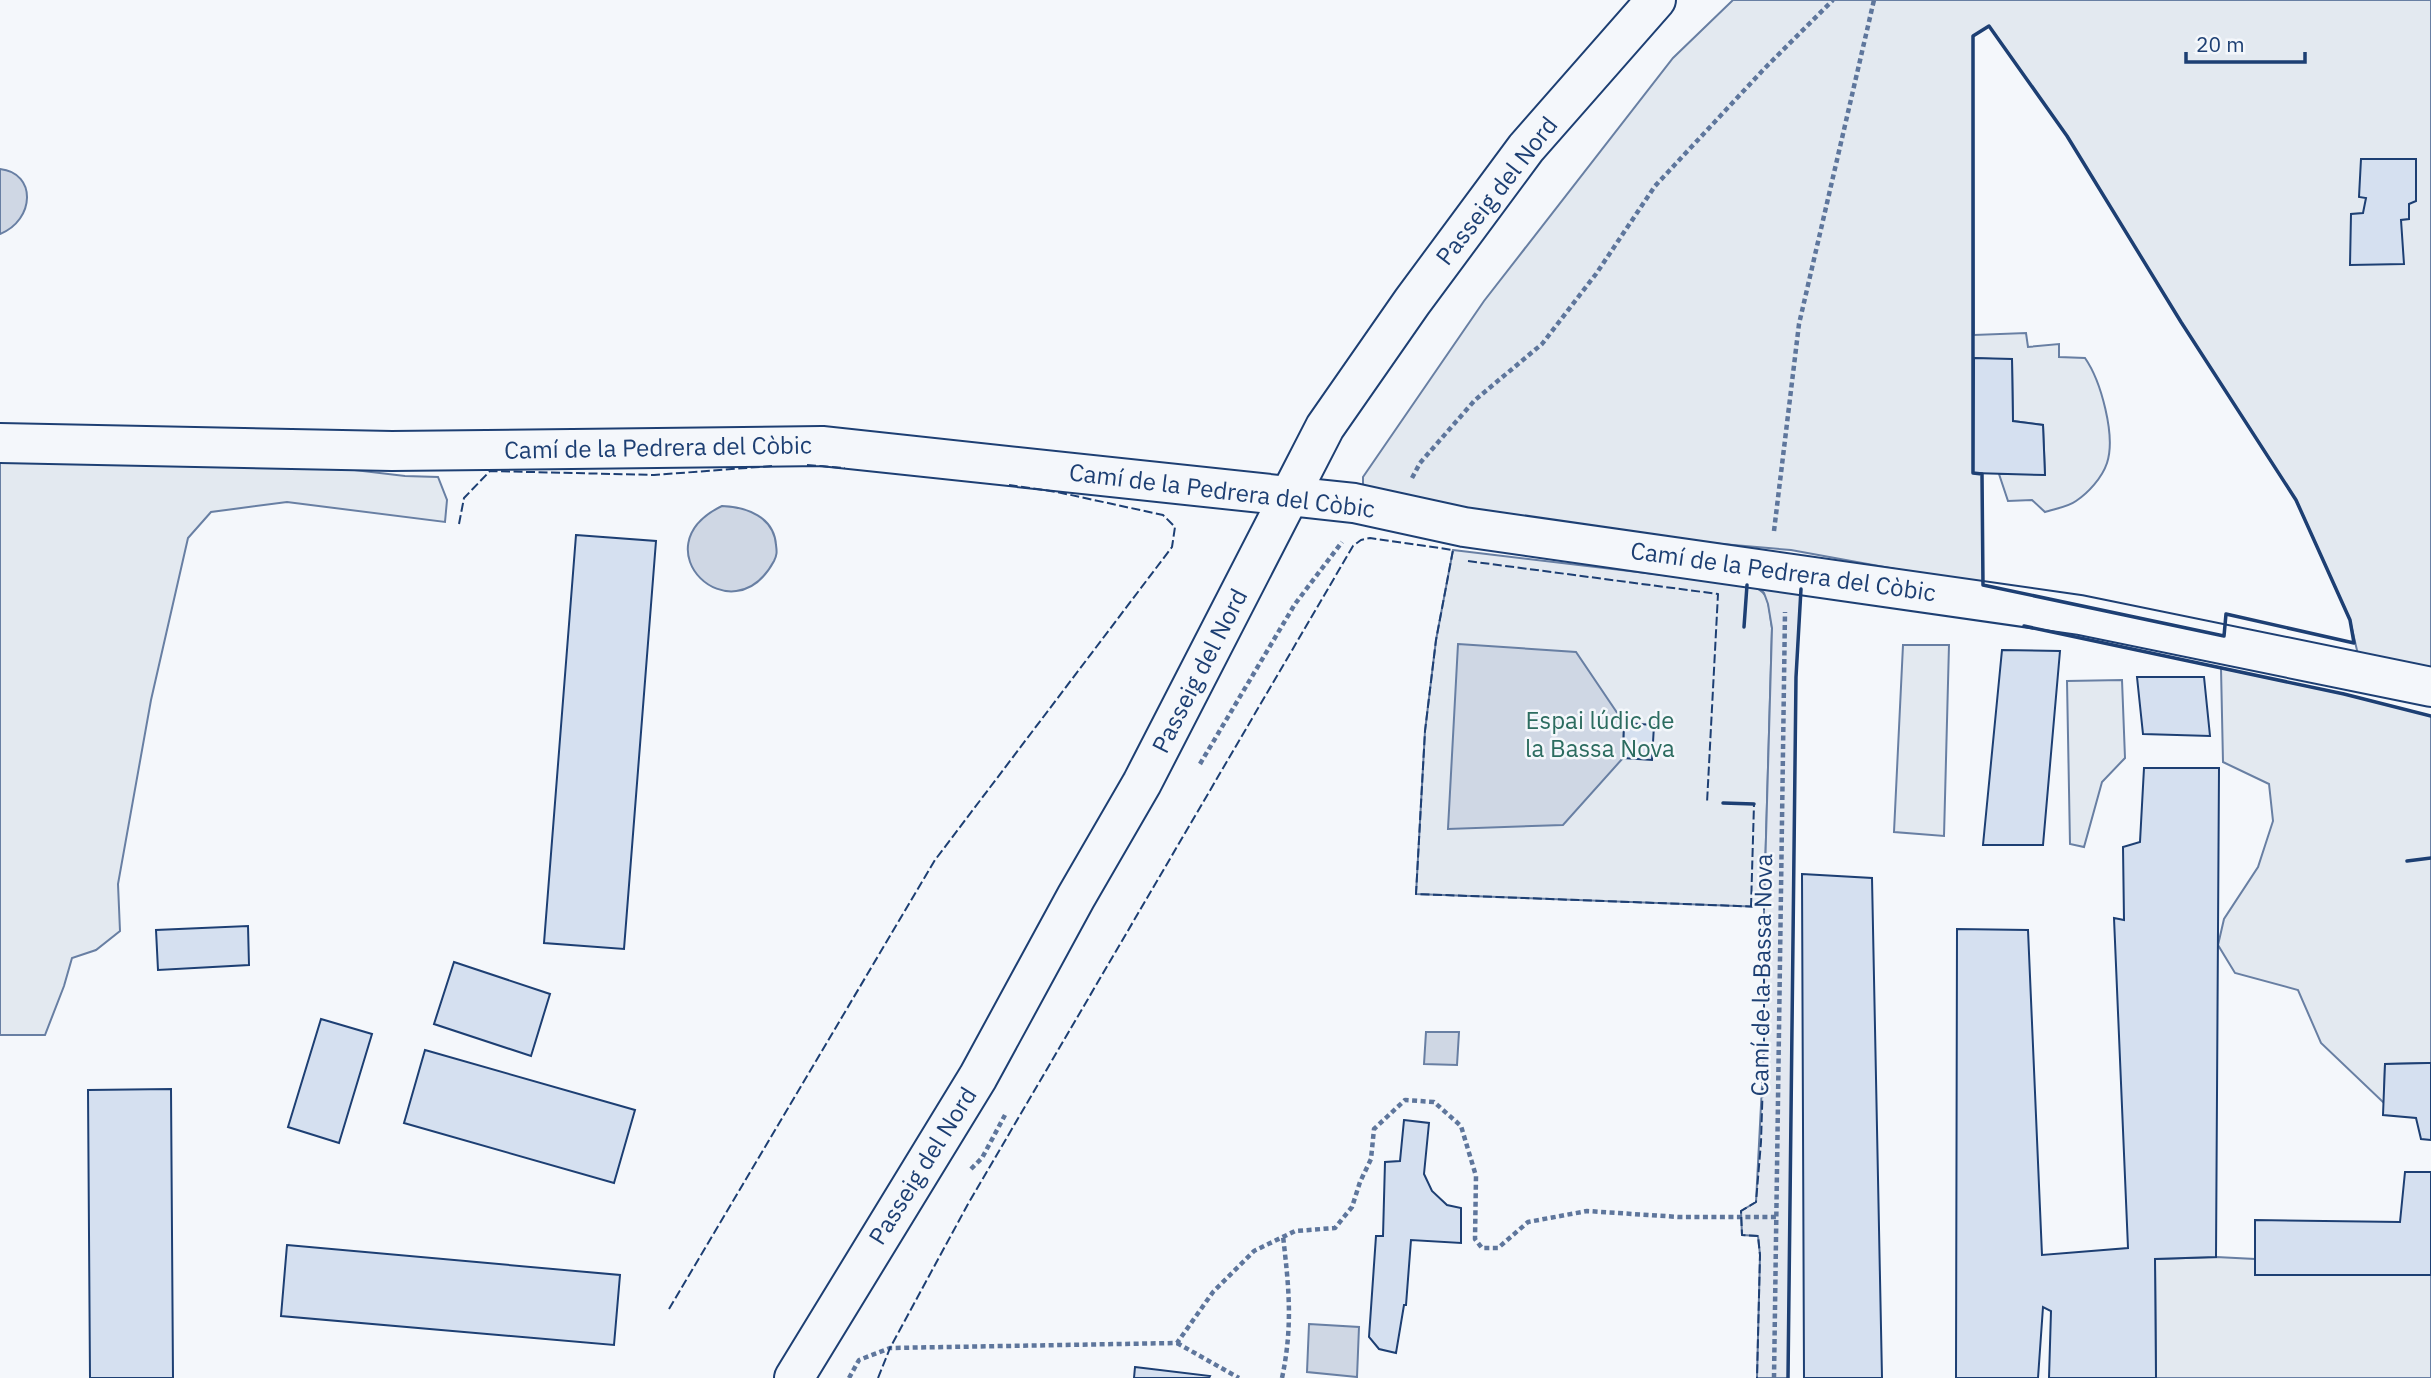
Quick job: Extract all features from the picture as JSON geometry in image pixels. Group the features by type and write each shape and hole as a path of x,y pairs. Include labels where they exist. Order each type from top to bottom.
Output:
{"street":[{"name":"Passeig del Nord","path":"794,1378 978,1077 1076,897 1142,783 1325,427 1517,159 1656,0"},
{"name":"Camí de la Pedrera del Còbic","path":"0,443 391,451 821,446 1354,503 1464,527 2080,615 2431,687"}],"path":[{"path":"1199,766 1296,604 1347,536 1395,512 1420,463 1475,400 1542,344 1595,274 1655,186 1764,69 1833,0"},
{"name":"Camí de la Bassa Nova","path":"1774,1378 1778,572 1799,324 1874,0"},
{"path":"1177,1343 1213,1292 1254,1251 1294,1230 1335,1228 1352,1207 1371,1159 1374,1129 1405,1100 1434,1102 1461,1126 1476,1176 1475,1239 1482,1248 1499,1248 1528,1222 1587,1211 1679,1217 1776,1217"},
{"path":"967,1173 982,1158 1008,1110"},
{"path":"1282,1378 1289,1345 1290,1298 1283,1236"},
{"path":"849,1378 859,1360 890,1348 1177,1343 1239,1378"}],"green space":[{"path":"1733,0 2431,0 2431,677 2359,659 2350,620 2296,500 2181,322 2067,136 1989,26 1973,36 1974,335 2026,333 2028,347 2059,344 2059,357 2085,358 2101,394 2110,438 2107,463 2102,474 2081,498 2073,503 2045,512 2032,500 2008,501 1999,474 2045,474 2043,425 2013,421 2012,360 1974,358 1974,473 1982,474 1983,585 1791,550 1559,530 1363,486 1363,477 1484,301 1673,58"},
{"path":"0,459 287,462 405,476 438,477 447,500 445,522 287,502 211,512 188,538 151,700 118,884 120,931 96,950 72,958 45,1035 0,1035"},
{"name":"Espai lúdic de la Bassa Nova","path":"1453,550 1747,585 1755,587 1765,595 1772,628 1764,907 1416,894 1425,731 1436,640"},
{"path":"1903,645 1949,645 1944,836 1894,832"},
{"path":"2221,668 2431,716 2431,1063 2385,1064 2384,1103 2321,1043 2298,990 2235,973 2218,945 2224,919 2258,867 2273,821 2269,784 2223,762"},
{"path":"2122,680 2125,758 2102,782 2084,847 2070,844 2067,681"},
{"path":"2155,1259 2255,1259 2255,1275 2431,1275 2431,1378 2156,1378"}],"shaded area":[{"path":"0,169 12,172 21,179 27,198 20,218 0,234"},
{"path":"722,506 758,515 770,527 776,545 774,561 756,583 736,591 717,589 700,578 690,562 688,543 698,523"},
{"path":"1760,588 1801,588 1796,677 1788,1378 1757,1378 1760,1255 1758,1236 1742,1235 1741,1211 1756,1202 1764,1047 1764,907 1772,628 1768,604"},
{"path":"1458,644 1576,652 1624,723 1623,758 1563,825 1448,829"},
{"path":"1426,1032 1459,1032 1457,1065 1424,1064"},
{"path":"1309,1324 1359,1327 1357,1377 1307,1372"}],"building":[{"path":"2361,159 2416,159 2416,201 2409,204 2409,219 2401,220 2404,264 2350,265 2351,214 2363,213 2366,198 2359,197"},
{"path":"1974,358 2012,359 2013,421 2043,425 2045,475 1973,473"},
{"path":"576,535 656,541 624,949 544,943"},
{"path":"2002,650 2060,651 2043,845 1983,845"},
{"path":"2137,677 2204,677 2210,736 2143,734"},
{"path":"1624,723 1654,725 1652,760 1623,758"},
{"path":"2144,768 2219,768 2216,1257 2155,1259 2156,1378 2049,1378 2051,1311 2043,1307 2038,1378 1956,1378 1957,929 2028,930 2042,1255 2128,1248 2114,918 2124,920 2123,847 2140,842"},
{"path":"1802,874 1872,878 1882,1378 1804,1378"},
{"path":"248,926 249,965 158,970 156,930"},
{"path":"454,962 550,994 531,1056 434,1024"},
{"path":"321,1019 372,1034 339,1143 288,1127"},
{"path":"425,1050 635,1110 614,1183 404,1123"},
{"path":"2431,1063 2431,1140 2421,1139 2416,1118 2383,1115 2385,1064"},
{"path":"171,1089 173,1378 90,1378 88,1090"},
{"path":"1404,1120 1429,1123 1424,1174 1432,1191 1447,1205 1461,1208 1461,1243 1411,1240 1406,1305 1396,1353 1379,1349 1369,1337 1376,1236 1383,1236 1385,1162 1400,1161"},
{"path":"2405,1172 2431,1172 2431,1275 2255,1275 2255,1220 2400,1222"},
{"path":"287,1245 620,1275 614,1345 281,1316"},
{"path":"1135,1367 1210,1376 1134,1378"}],"fence":[{"path":"807,465 845,468"},
{"path":"459,524 464,498 490,471 654,475 772,466"},
{"path":"669,1309 935,860 1172,547 1175,527 1163,515 1057,492 1009,485"},
{"path":"878,1378 890,1348 968,1204 1353,546 1370,538 1453,550 1436,640 1425,731 1416,894 1764,907 1761,1142 1756,1202 1741,1211 1742,1235 1758,1236 1760,1255 1757,1378"},
{"path":"1468,561 1718,594 1707,803"},
{"path":"1751,907 1754,804"}],"wall":[{"path":"1989,26 2067,136 2181,322 2296,500 2350,620 2354,643 2226,614 2224,636 1983,585 1982,474 1973,473 1973,36 1989,26"},
{"path":"1744,627 1747,585"},
{"path":"1788,1378 1796,677 1801,589"},
{"path":"2024,626 2344,694 2431,716"},
{"path":"1723,803 1754,804"},
{"path":"2407,861 2431,858"}]}
